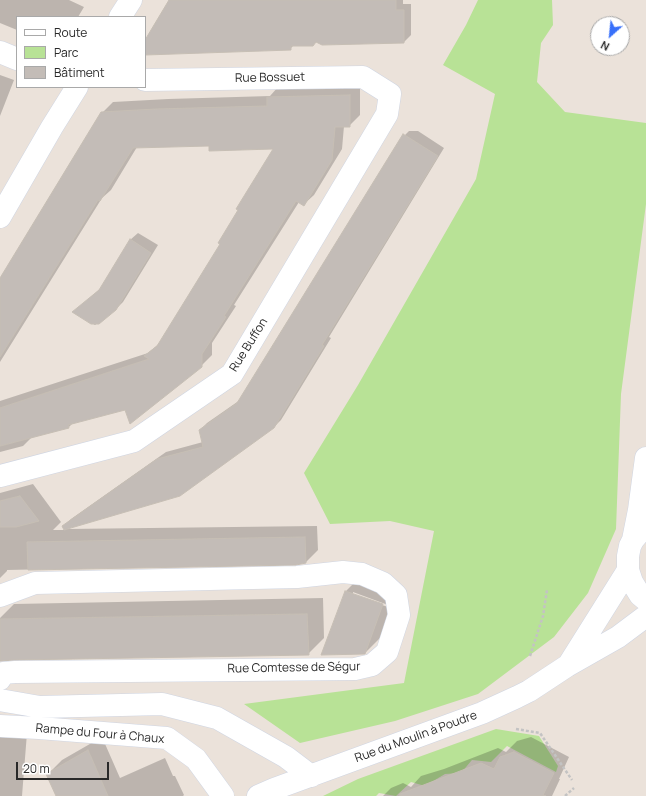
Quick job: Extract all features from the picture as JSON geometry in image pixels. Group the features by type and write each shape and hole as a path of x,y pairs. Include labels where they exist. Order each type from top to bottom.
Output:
{"street":[{"path":"121,16 131,0"},
{"path":"0,52 16,59"},
{"name":"Rue Bossuet","path":"146,80 363,77 390,94"},
{"path":"0,216 76,88"},
{"name":"Rue Buffon","path":"0,476 134,441 232,374 387,114 390,94"},
{"name":"Rue du Moulin à Poudre","path":"646,458 639,510 640,532 630,546 628,556 628,570 632,582 646,600"},
{"name":"Rue du Moulin à Poudre","path":"567,666 628,570"},
{"name":"Rue Comtesse de Ségur","path":"0,596 35,583 297,577 343,572 362,574 383,583 396,595 399,615 387,652 372,665 355,669 15,672 3,674 0,679"},
{"name":"Rue du Moulin à Poudre","path":"270,794 311,776 482,713 529,691 567,666 618,637 646,616"},
{"path":"0,700 40,707 162,704 216,718 286,757 311,776"},
{"name":"Rampe du Four à Chaux","path":"0,726 167,738 196,759 223,796"}],"path":[{"path":"528,661 543,616 547,590"},
{"path":"511,728 540,733 572,780"},
{"path":"565,796 574,788"}],"green space":[{"path":"478,0 552,0 553,25 541,43 537,82 565,112 646,123 646,204 621,394 616,529 588,593 554,637 478,694 395,721 300,743 244,704 404,683 434,531 390,521 330,524 304,473 358,385 476,179 495,94 443,65 466,25"},
{"path":"496,729 539,736 558,766 556,772 507,746 491,762 472,760 461,773 445,774 425,786 411,782 396,796 379,793 376,796 323,796 358,779"}],"building":[{"path":"169,0 396,0 396,10 404,10 404,43 322,45 316,42 313,46 291,46 291,50 146,55 146,38"},
{"path":"350,95 350,127 335,127 332,160 304,206 296,201 202,354 202,367 130,424 125,410 68,425 69,428 0,446 0,408 149,359 144,356 157,346 220,244 218,243 238,210 236,209 273,149 209,151 209,146 133,148 100,201 98,200 0,357 0,278 101,112 267,106 267,97"},
{"path":"403,134 438,156 322,345 324,346 274,428 180,496 64,530 62,526 157,459 203,447 199,430 237,403"},
{"path":"130,239 151,253 116,310 99,324 91,324 72,312 99,290"},
{"path":"20,496 39,521 16,527 0,527 0,501"},
{"path":"305,537 306,563 296,565 28,570 27,542"},
{"path":"345,591 383,604 365,654 321,655"},
{"path":"307,614 309,655 0,661 0,619"},
{"path":"88,750 108,796 56,796 46,774"},
{"path":"514,752 554,773 543,795 546,796 400,796 400,794 481,763 494,769 500,757"}]}
